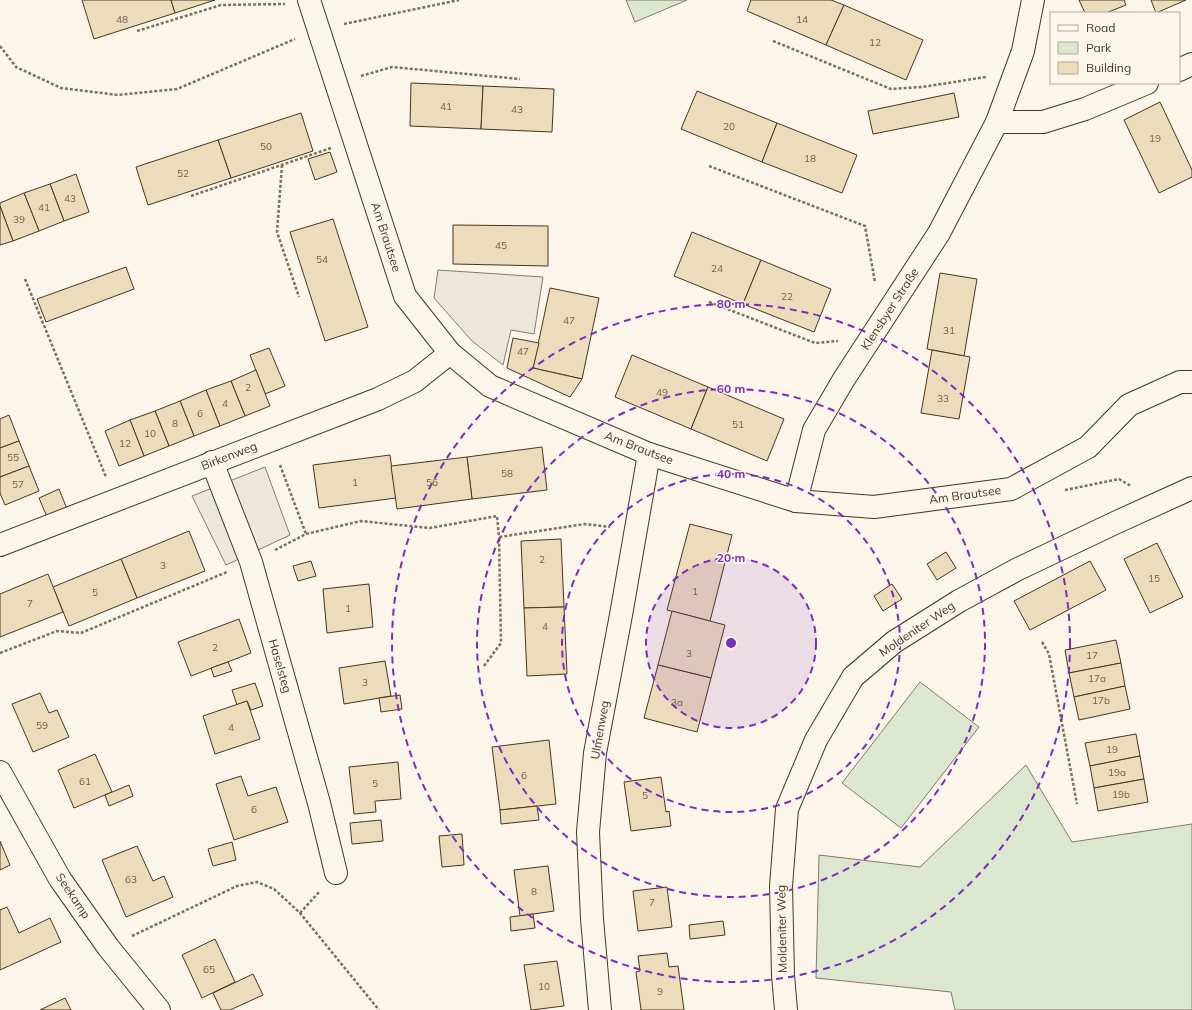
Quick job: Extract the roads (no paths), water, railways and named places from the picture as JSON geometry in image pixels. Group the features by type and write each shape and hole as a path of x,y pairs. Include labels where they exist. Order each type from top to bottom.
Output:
{"street":[{"name":"Klensbyer Straße","path":"796,501 814,430 844,379 939,233 997,122 1023,51 1033,0"},
{"name":"Am Brautsee","path":"310,2 405,296 450,353 490,386 649,454 796,501 874,507 1011,488 1088,447 1129,405 1180,382 1192,382"},
{"path":"1180,70 1192,64"},
{"path":"997,122 1043,122 1086,109 1145,84"},
{"name":"Birkenweg","path":"0,545 378,399 415,381 450,353"},
{"name":"Ulmenweg","path":"600,1010 592,919 588,832 595,753 649,454"},
{"name":"Haselsteg","path":"212,462 251,562 319,803 336,873"},
{"name":"Moldeniter Weg","path":"786,1010 783,975 781,886 787,808 816,740 853,677 894,642 959,601 1018,569 1192,488"},
{"name":"Seekamp","path":"0,772 60,879 108,947 159,1010"}]}
